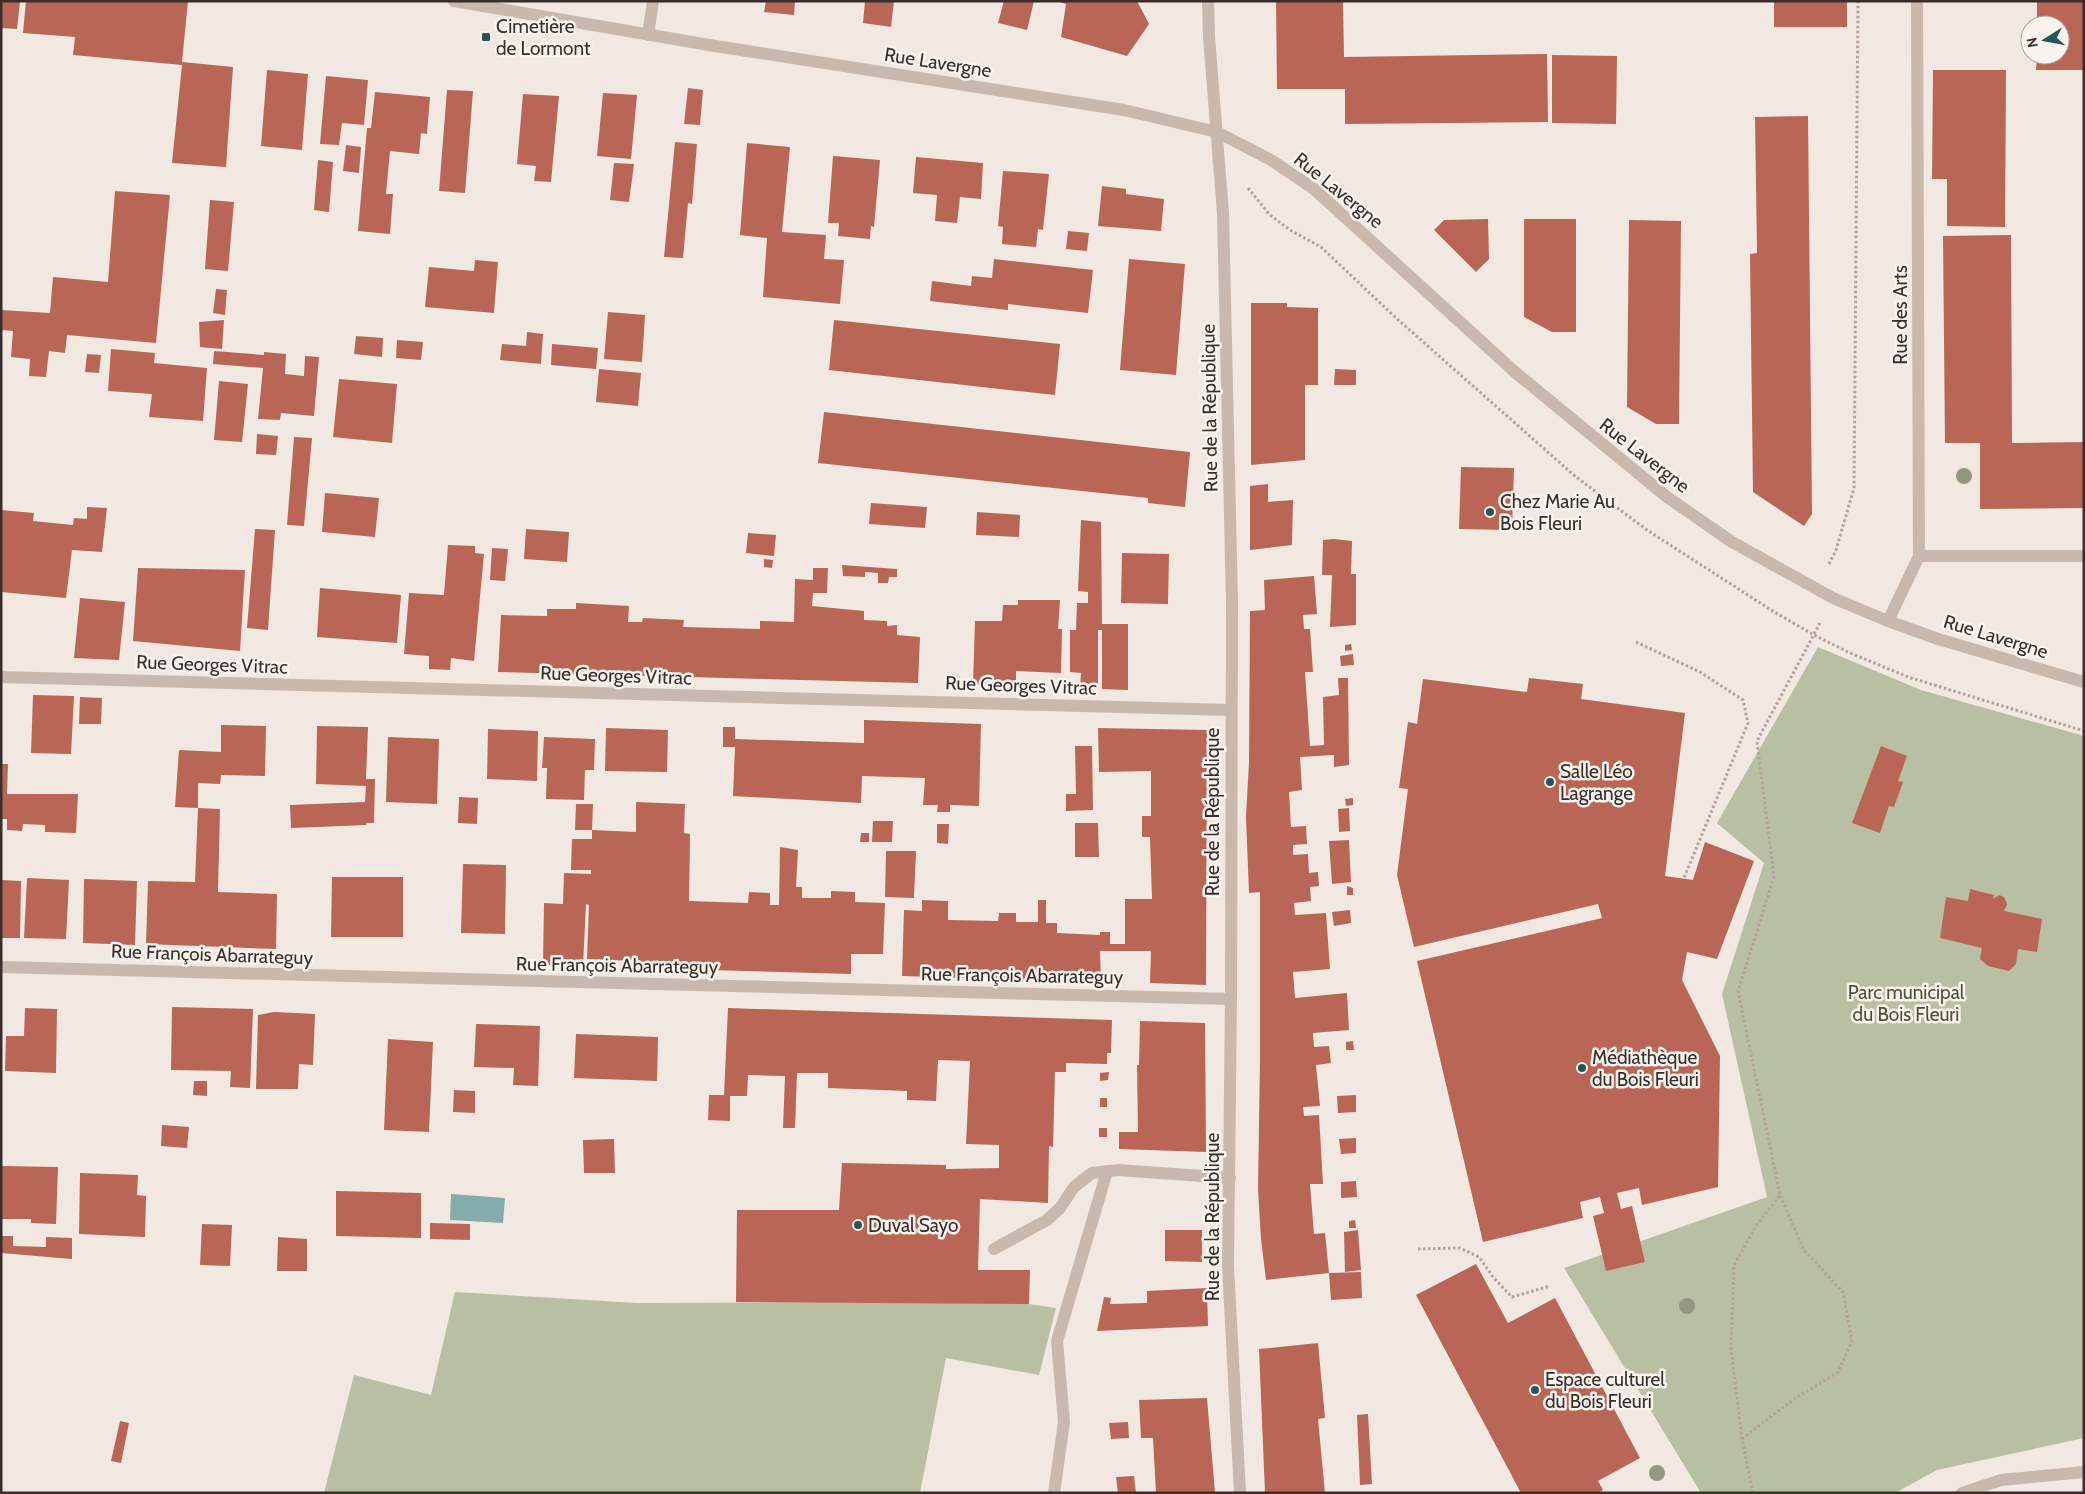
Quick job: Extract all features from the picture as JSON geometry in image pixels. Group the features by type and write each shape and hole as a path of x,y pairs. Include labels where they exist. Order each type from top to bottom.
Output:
{"street":[{"name":"Rue Lavergne","path":"454,1 648,35 1124,110 1217,132 1271,160 1314,189 1516,373 1667,497 1732,542 1833,598 1888,621 1938,639 2084,682"},
{"path":"648,35 653,1"},
{"name":"Rue de la République","path":"1208,1 1208,37 1223,213 1231,562 1232,999 1228,1266 1240,1493"},
{"name":"Rue des Arts","path":"1888,621 1919,556 1917,1"},
{"path":"1919,556 2084,556"},
{"name":"Rue Georges Vitrac","path":"1,677 1231,710"},
{"name":"Rue François Abarrateguy","path":"1,968 1232,999"},
{"path":"994,1249 1048,1220 1060,1208 1074,1187 1092,1173 1118,1170 1230,1178"},
{"path":"1054,1493 1064,1422 1056,1340 1108,1172"},
{"path":"1962,1493 2001,1480 2084,1472"}],"path":[{"path":"1829,564 1836,550 1854,488 1858,1"},
{"path":"1742,1439 1791,1401 1838,1372 1852,1341 1843,1292 1804,1250 1780,1195 1738,991 1774,877 1758,742 1833,598"},
{"path":"1636,642 1700,672 1743,700 1748,723 1684,878"},
{"path":"1753,1493 1742,1439 1731,1348 1734,1265 1756,1226 1780,1195"},
{"path":"1418,1249 1460,1248 1479,1257 1493,1277 1512,1297 1550,1286"}],"green space":[{"name":"Parc municipal du Bois Fleuri","path":"1818,647 1921,690 2084,736 2084,1438 1937,1470 1895,1493 1701,1493 1564,1268 1767,1197 1722,994 1764,863 1717,823"},
{"path":"455,1292 637,1303 886,1302 1029,1304 1056,1308 1039,1375 946,1358 920,1493 324,1493 354,1375 431,1395"}],"water":[{"path":"451,1194 505,1198 503,1223 450,1220"}],"building":[{"path":"1,1 20,1 17,29 1,28"},
{"path":"26,1 188,1 182,62 233,67 226,167 172,163 182,65 73,55 75,37 23,33"},
{"path":"766,1 795,1 794,15 764,12"},
{"path":"865,1 894,1 891,27 863,23"},
{"path":"1004,1 1034,1 1027,30 998,23"},
{"path":"1056,1 1137,1 1149,24 1127,56 1061,37 1066,4"},
{"path":"1276,1 1343,1 1344,57 1547,54 1548,122 1345,124 1345,89 1277,89"},
{"path":"1774,1 1847,1 1847,27 1774,27"},
{"path":"2037,1 2084,1 2084,70 2036,70 2036,65 2070,65 2070,15 2037,15"},
{"path":"1552,55 1617,56 1616,124 1552,123"},
{"path":"267,70 308,74 302,150 261,146"},
{"path":"1933,70 2006,70 2005,227 1947,226 1947,179 1932,179"},
{"path":"326,76 368,80 364,125 342,123 339,145 320,144"},
{"path":"688,88 703,90 700,125 684,124"},
{"path":"447,90 473,91 465,193 439,191"},
{"path":"375,92 430,97 427,134 421,133 419,154 390,151 386,194 393,194 390,234 358,231 367,128 371,128"},
{"path":"603,93 637,95 631,159 597,156"},
{"path":"523,94 559,96 551,182 534,181 536,166 517,164"},
{"path":"1808,116 1812,514 1804,526 1753,492 1750,254 1757,253 1755,117"},
{"path":"675,142 697,144 692,204 688,203 683,258 664,257"},
{"path":"747,143 790,147 782,232 826,235 824,259 844,260 840,304 763,297 767,238 740,235"},
{"path":"346,145 361,147 359,173 343,171"},
{"path":"833,156 880,160 874,227 871,226 870,239 838,236 839,223 828,223"},
{"path":"916,157 983,163 981,199 960,197 957,223 935,221 937,195 913,193"},
{"path":"318,160 333,162 329,212 314,210"},
{"path":"614,163 634,164 629,202 610,200"},
{"path":"1003,171 1049,174 1043,230 1038,229 1036,247 1002,244 1003,227 998,226"},
{"path":"1102,186 1126,189 1126,194 1164,199 1161,231 1098,226"},
{"path":"115,191 170,195 156,343 67,335 65,353 49,351 46,377 29,376 30,359 11,357 13,331 1,330 1,310 50,313 53,277 108,282"},
{"path":"210,200 234,202 228,271 205,269"},
{"path":"1488,219 1489,259 1476,272 1434,230 1444,220"},
{"path":"1524,219 1576,219 1576,332 1552,332 1524,317"},
{"path":"1629,220 1681,221 1679,424 1656,424 1627,407"},
{"path":"1068,231 1089,233 1087,251 1066,249"},
{"path":"2011,235 2012,443 2084,442 2084,508 1980,509 1980,443 1945,443 1943,236"},
{"path":"994,259 1093,270 1088,313 1008,304 1008,310 930,301 932,281 971,286 972,276 992,278"},
{"path":"1129,259 1185,264 1176,375 1120,370"},
{"path":"475,260 498,262 494,313 425,307 429,267 474,271"},
{"path":"216,289 227,290 225,315 213,313"},
{"path":"1251,303 1287,303 1287,307 1318,308 1318,385 1305,385 1305,460 1251,465"},
{"path":"608,312 645,315 642,362 604,359"},
{"path":"224,320 222,349 200,347 199,322"},
{"path":"834,320 1060,344 1055,395 829,370"},
{"path":"527,332 543,334 541,364 500,360 502,344 526,346"},
{"path":"356,336 383,338 382,357 354,354"},
{"path":"397,340 423,342 421,360 396,358"},
{"path":"552,344 598,348 596,369 551,365"},
{"path":"111,349 155,353 154,363 207,368 203,421 149,417 152,394 108,391"},
{"path":"214,351 264,355 264,352 286,354 285,374 304,376 305,356 319,357 314,416 281,413 280,420 258,419 263,368 213,364"},
{"path":"87,354 101,355 99,373 85,372"},
{"path":"599,369 641,373 638,406 596,402"},
{"path":"1335,369 1356,370 1356,385 1334,385"},
{"path":"339,379 397,384 392,443 333,437"},
{"path":"219,381 248,384 242,442 214,440"},
{"path":"824,412 1190,452 1185,507 1148,503 1148,498 818,463"},
{"path":"257,434 278,436 276,455 256,454"},
{"path":"294,437 312,438 304,526 287,525"},
{"path":"1461,467 1514,468 1512,530 1459,529"},
{"path":"1268,484 1268,502 1293,500 1292,545 1250,550 1250,486"},
{"path":"325,493 379,498 375,537 322,532"},
{"path":"871,503 927,507 925,528 869,524"},
{"path":"87,507 107,508 102,552 72,550 66,598 1,592 1,510 34,513 33,521 73,525 74,518 87,519"},
{"path":"977,512 1020,515 1019,537 976,535"},
{"path":"1081,520 1101,522 1102,624 1128,624 1128,690 1102,689 1102,630 1098,630 1098,689 1080,688 1081,673 1070,672 1070,630 1076,630 1077,603 1088,603 1088,592 1078,591"},
{"path":"255,529 275,530 268,630 247,628"},
{"path":"526,529 569,532 567,562 524,559"},
{"path":"748,533 776,535 774,556 746,553"},
{"path":"1323,540 1352,541 1351,574 1356,574 1356,625 1330,627 1332,575 1322,575"},
{"path":"448,545 475,546 475,553 484,554 474,661 451,658 450,670 429,669 429,656 404,654 409,593 444,595"},
{"path":"492,548 508,549 505,581 490,580"},
{"path":"1122,553 1169,554 1168,604 1121,603"},
{"path":"764,559 773,560 772,568 764,567"},
{"path":"842,565 897,569 897,577 889,577 888,583 878,583 878,573 865,572 865,577 843,576"},
{"path":"138,568 245,570 240,651 133,641"},
{"path":"813,568 828,568 827,593 813,593 812,606 864,611 864,620 887,621 887,626 897,625 897,635 920,637 918,683 498,672 501,615 547,616 547,609 576,609 576,603 629,606 628,622 642,622 643,618 684,620 683,627 760,629 760,621 794,622 795,579 813,580"},
{"path":"1314,576 1317,614 1303,615 1304,629 1310,629 1313,672 1305,672 1310,746 1324,745 1323,697 1339,695 1338,678 1348,678 1349,765 1334,767 1334,755 1300,757 1302,790 1289,792 1291,827 1306,826 1307,844 1293,845 1293,855 1308,854 1309,873 1318,872 1319,886 1310,887 1311,901 1294,903 1295,915 1326,913 1330,969 1293,972 1295,998 1347,993 1349,1030 1313,1033 1314,1047 1329,1046 1331,1063 1316,1065 1320,1106 1303,1107 1304,1116 1319,1115 1323,1184 1310,1184 1314,1234 1325,1233 1329,1273 1266,1280 1258,1189 1260,892 1249,893 1246,817 1249,762 1250,611 1265,610 1264,580"},
{"path":"320,588 401,595 397,643 317,637"},
{"path":"80,598 125,602 119,660 74,658"},
{"path":"1018,600 1060,600 1058,629 1062,629 1061,673 1016,671 1016,686 973,685 975,621 1002,621 1003,605 1018,605"},
{"path":"1351,644 1352,650 1345,651 1345,645"},
{"path":"1353,654 1354,665 1341,666 1340,656"},
{"path":"1529,678 1583,684 1581,699 1685,713 1665,876 1693,880 1705,842 1754,861 1717,959 1687,952 1682,980 1720,1056 1718,1187 1642,1205 1639,1188 1617,1193 1621,1209 1632,1206 1645,1262 1606,1271 1593,1216 1604,1213 1600,1197 1580,1202 1583,1218 1483,1242 1417,961 1602,918 1598,904 1414,947 1397,875 1408,789 1399,788 1408,722 1417,724 1423,679 1527,692"},
{"path":"33,695 74,696 71,754 31,753"},
{"path":"80,697 102,698 101,724 79,724"},
{"path":"864,720 981,724 979,806 950,805 950,812 937,812 938,805 923,805 925,778 862,776 861,803 733,796 735,747 723,747 723,727 735,727 735,739 864,743"},
{"path":"221,725 266,726 265,776 221,775 220,784 198,783 198,808 175,807 179,750 221,752"},
{"path":"317,726 368,727 366,779 375,779 374,823 366,823 366,825 291,828 290,805 365,802 366,786 316,784"},
{"path":"606,728 668,730 667,772 605,771"},
{"path":"1098,728 1207,730 1206,985 1150,983 1151,951 1100,951 1101,982 902,976 904,910 922,911 922,900 948,901 948,920 998,921 999,913 1016,913 1016,922 1038,922 1038,900 1046,900 1046,923 1057,923 1057,933 1100,935 1100,932 1110,932 1110,944 1125,944 1125,899 1152,899 1150,837 1142,837 1142,816 1151,816 1151,771 1099,772"},
{"path":"488,729 538,731 537,781 487,779"},
{"path":"388,737 439,739 437,804 386,802"},
{"path":"544,737 595,739 594,770 585,770 584,800 546,799 547,768 542,768"},
{"path":"1075,746 1092,746 1093,810 1066,811 1066,794 1076,794"},
{"path":"1881,746 1907,756 1898,781 1903,782 1894,807 1889,806 1880,833 1852,823"},
{"path":"1,764 8,764 7,794 78,794 76,833 45,832 45,825 23,824 22,831 7,830 7,819 1,819"},
{"path":"459,797 478,798 477,824 458,823"},
{"path":"1353,798 1353,805 1346,806 1345,799"},
{"path":"636,802 685,804 684,833 690,834 689,901 748,903 749,892 770,893 770,905 779,905 780,847 798,850 796,887 802,887 802,898 831,898 831,891 855,892 855,902 885,903 883,954 851,954 851,974 635,968 635,961 587,959 589,905 586,904 583,966 543,965 544,903 563,904 564,873 591,874 591,870 571,870 572,839 592,839 592,830 636,832"},
{"path":"576,804 593,804 592,830 575,830"},
{"path":"198,808 220,809 218,892 277,894 276,949 146,944 148,881 195,882"},
{"path":"1349,808 1350,831 1339,832 1338,809"},
{"path":"873,821 893,821 892,842 872,842"},
{"path":"1075,823 1098,823 1099,857 1075,857"},
{"path":"937,824 949,824 948,844 937,843"},
{"path":"861,833 869,833 869,842 860,842"},
{"path":"1349,840 1351,882 1332,884 1329,841"},
{"path":"886,851 916,851 914,898 885,897"},
{"path":"463,864 506,865 505,934 461,933"},
{"path":"332,877 403,877 403,937 331,937"},
{"path":"27,878 69,880 66,939 24,938"},
{"path":"84,879 137,881 135,945 83,943"},
{"path":"1,880 21,881 20,938 1,938"},
{"path":"1347,886 1353,888 1353,895 1347,895"},
{"path":"1970,889 1994,895 1993,899 1999,895 2004,897 2007,904 2004,911 2042,919 2037,952 2018,949 2016,964 2009,971 1988,966 1980,959 1982,948 1940,938 1946,897 1968,901"},
{"path":"1350,910 1351,923 1334,926 1332,912"},
{"path":"172,1007 253,1009 250,1088 230,1087 231,1071 171,1070"},
{"path":"25,1008 57,1009 56,1073 5,1071 6,1036 24,1036"},
{"path":"728,1008 1112,1020 1111,1053 1107,1053 1107,1064 1066,1063 1066,1072 1055,1072 1053,1147 1049,1146 1048,1203 980,1199 978,1270 1030,1270 1029,1304 736,1302 737,1210 839,1210 842,1163 946,1165 946,1169 999,1168 999,1145 966,1144 970,1061 938,1060 936,1101 907,1100 907,1091 828,1088 828,1073 797,1073 795,1128 783,1128 785,1076 748,1075 747,1096 730,1096 730,1121 708,1120 709,1095 724,1095"},
{"path":"274,1012 315,1014 313,1065 299,1064 298,1089 256,1089 258,1015"},
{"path":"1140,1021 1205,1023 1206,1152 1119,1149 1119,1132 1138,1132 1137,1065 1139,1065"},
{"path":"476,1024 540,1026 538,1086 513,1085 514,1068 474,1067"},
{"path":"576,1034 658,1037 657,1081 574,1078"},
{"path":"388,1039 433,1042 429,1132 384,1130"},
{"path":"1353,1041 1354,1050 1346,1050 1346,1042"},
{"path":"1109,1072 1108,1080 1100,1081 1100,1073"},
{"path":"194,1081 207,1081 207,1096 193,1095"},
{"path":"454,1090 475,1091 475,1113 453,1112"},
{"path":"1356,1095 1356,1112 1338,1113 1337,1096"},
{"path":"1100,1098 1107,1098 1107,1107 1100,1107"},
{"path":"162,1125 189,1127 187,1148 161,1146"},
{"path":"1099,1128 1107,1128 1107,1137 1099,1137"},
{"path":"1356,1138 1356,1153 1341,1154 1339,1139"},
{"path":"614,1139 615,1173 584,1173 583,1140"},
{"path":"2,1166 58,1167 56,1224 31,1223 31,1219 1,1219"},
{"path":"80,1173 138,1175 137,1195 146,1196 145,1237 79,1234"},
{"path":"1356,1181 1357,1197 1341,1198 1341,1182"},
{"path":"336,1191 421,1193 421,1238 336,1236"},
{"path":"1355,1220 1356,1228 1349,1228 1349,1221"},
{"path":"430,1223 470,1224 470,1240 430,1239"},
{"path":"202,1224 232,1225 230,1266 200,1265"},
{"path":"1165,1230 1202,1230 1202,1262 1165,1261"},
{"path":"1358,1230 1361,1270 1345,1272 1344,1232"},
{"path":"1,1236 13,1236 13,1246 46,1247 46,1237 72,1238 72,1259 1,1253"},
{"path":"278,1237 307,1239 307,1271 277,1271"},
{"name":"Espace culturel du Bois Fleuri","path":"1476,1264 1508,1323 1555,1298 1640,1458 1598,1481 1603,1490 1598,1493 1521,1493 1416,1295"},
{"path":"1361,1272 1362,1298 1331,1300 1329,1273"},
{"path":"1207,1288 1208,1326 1097,1331 1104,1297 1111,1298 1110,1304 1147,1303 1147,1291"},
{"path":"1318,1343 1325,1418 1318,1419 1325,1493 1265,1493 1259,1349"},
{"path":"1207,1398 1215,1493 1156,1493 1153,1438 1141,1438 1139,1400"},
{"path":"1368,1414 1372,1484 1360,1485 1357,1415"},
{"path":"120,1421 129,1423 121,1463 111,1461"},
{"path":"1128,1422 1129,1438 1111,1439 1109,1423"},
{"path":"1134,1476 1136,1493 1118,1493 1116,1477"}],"place":[{"name":"Cimetière de Lormont","path":"486,37"},
{"name":"Chez Marie Au Bois Fleuri","path":"1490,512"},
{"name":"Salle Léo Lagrange","path":"1550,782"},
{"name":"Médiathèque du Bois Fleuri","path":"1582,1068"},
{"name":"Duval Sayo","path":"858,1225"},
{"name":"Espace culturel du Bois Fleuri","path":"1535,1390"}]}
